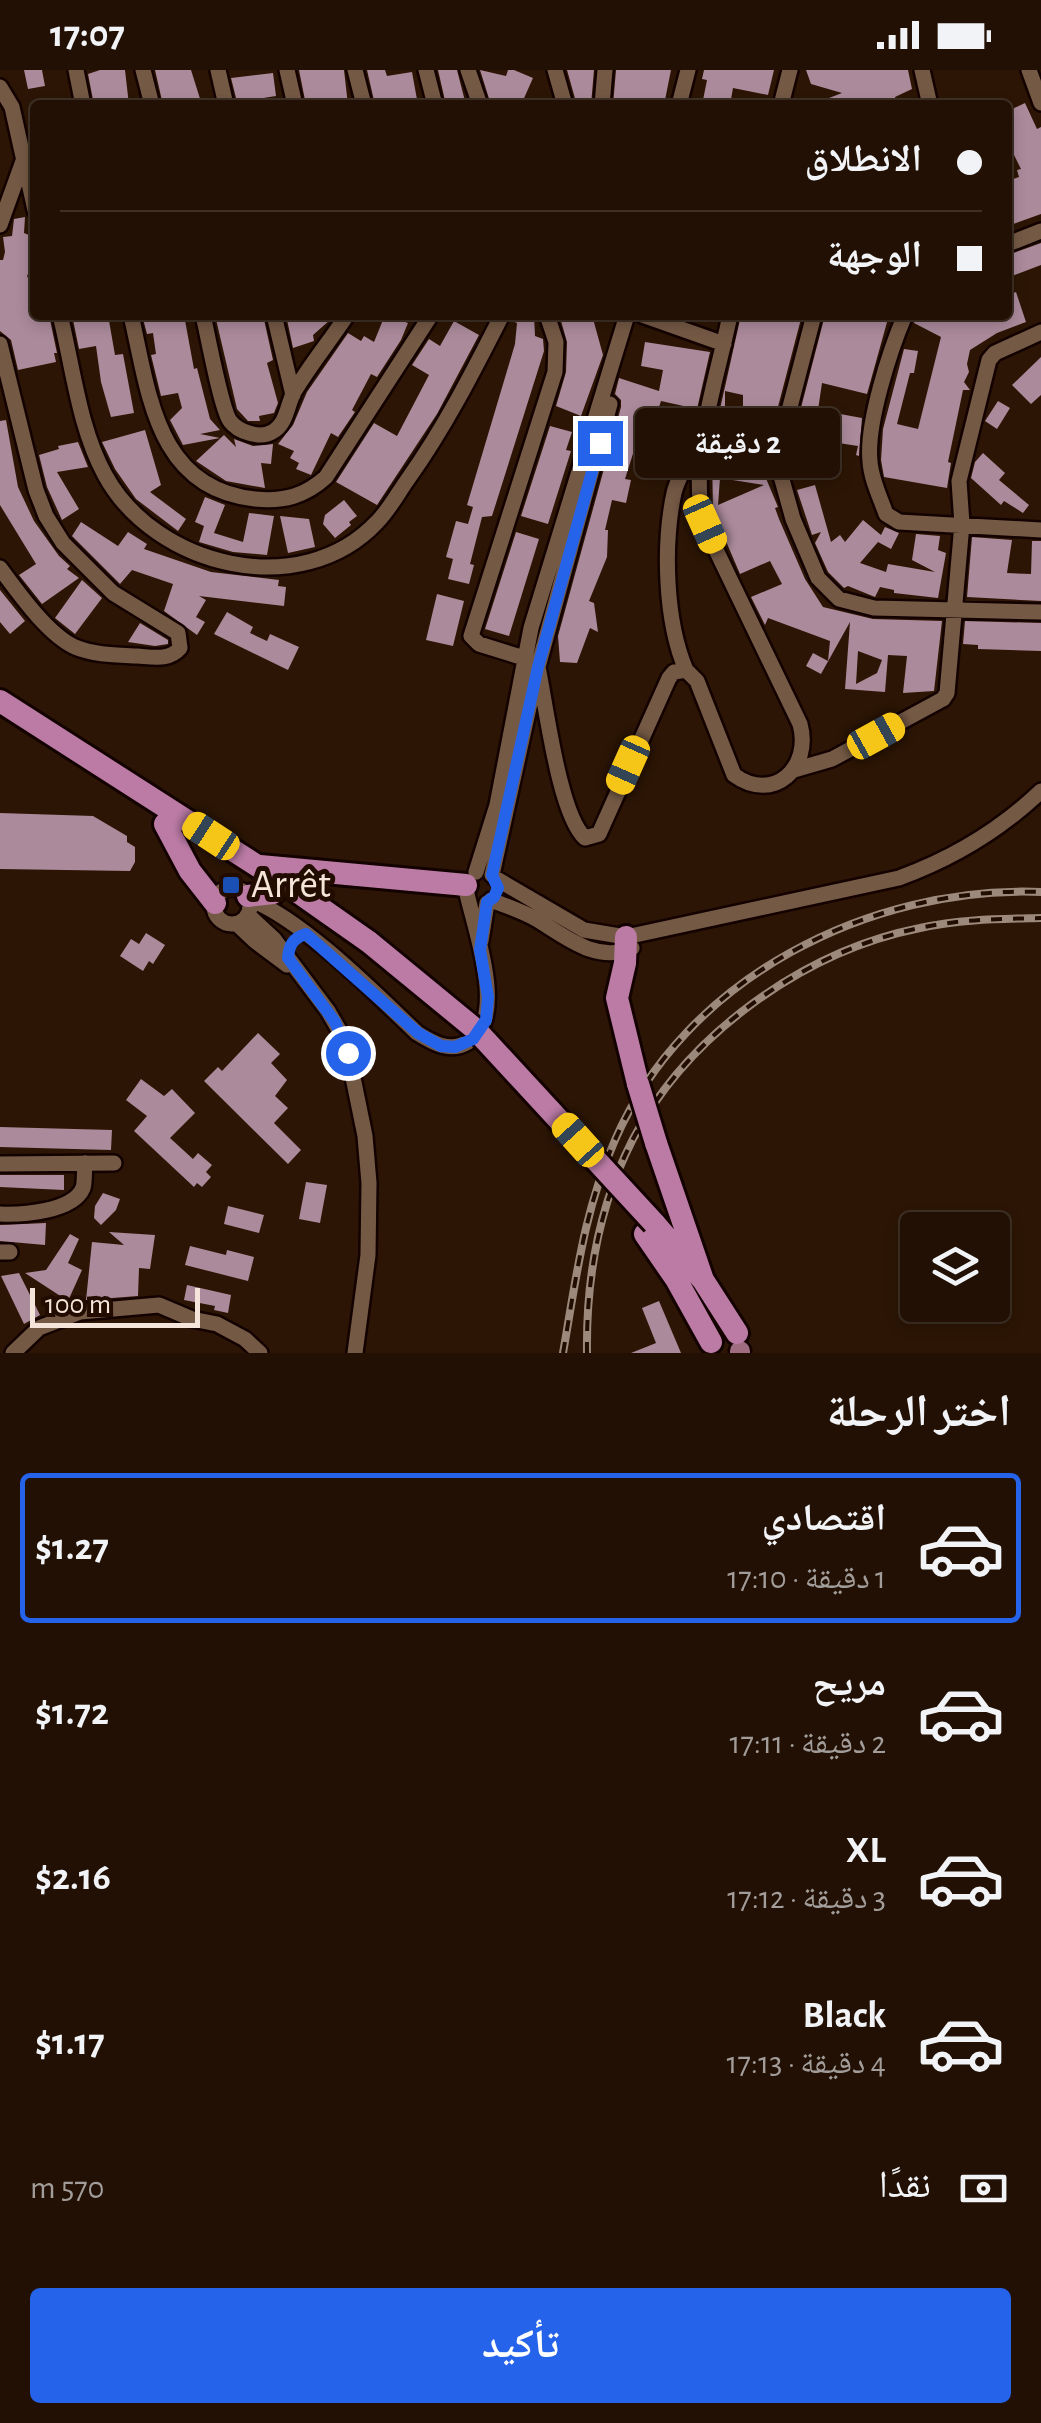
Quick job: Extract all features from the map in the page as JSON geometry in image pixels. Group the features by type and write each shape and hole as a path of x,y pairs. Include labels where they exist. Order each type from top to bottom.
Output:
{"highway":[{"path":"0,701 257,866 475,1029 649,1229 703,1280"},
{"path":"0,720 366,948"},
{"path":"165,824 190,871 214,902"},
{"path":"257,866 479,881"},
{"path":"246,909 273,893"},
{"path":"626,944 616,998 638,1084 703,1280 741,1348"},
{"path":"649,1229 712,1348"},
{"path":"712,1348 713,1335 723,1329 741,1348"}],"street":[{"path":"76,70 82,100"},
{"path":"143,70 151,100"},
{"path":"218,70 225,100"},
{"path":"286,70 294,100"},
{"path":"355,70 363,100"},
{"path":"426,70 434,100"},
{"path":"468,70 478,100"},
{"path":"555,70 564,100"},
{"path":"602,100 605,70"},
{"path":"680,100 688,70"},
{"path":"688,100 696,70"},
{"path":"782,100 790,70"},
{"path":"922,70 924,100"},
{"path":"1029,70 1041,103"},
{"path":"0,87 10,98 30,189"},
{"path":"0,225 23,160"},
{"path":"1012,240 1041,231"},
{"path":"61,320 91,442 105,475 136,517 171,541 211,560 278,568 312,563 347,546 379,521 440,434 499,320"},
{"path":"132,320 152,403 168,446 183,466 209,486 236,497 260,500 289,499 311,491 326,476 429,320"},
{"path":"205,320 230,420 238,428 260,435 276,430 286,416 292,395 343,320"},
{"path":"275,320 292,395"},
{"path":"531,662 479,644 471,636 555,372 556,342 549,320"},
{"path":"630,320 531,662 473,902 489,901 535,918 585,949 604,953 656,932 899,878 932,866 990,835 1041,790"},
{"path":"656,320 724,344"},
{"path":"729,320 706,429 700,501 705,524 800,724 803,746 794,770"},
{"path":"813,320 778,449 792,518 818,578 840,600 874,608 1041,612"},
{"path":"903,320 869,441 870,467 886,514 899,522 1041,530"},
{"path":"706,429 678,481 672,516 670,604 676,647 686,670 697,681 734,775 752,785 774,786 794,770 832,759 943,699 950,684 956,611 962,524 960,467 994,353 1041,332"},
{"path":"0,344 46,516 64,543 113,593 178,634 180,648 176,654 162,658 102,654 73,646 26,603 0,568"},
{"path":"531,662 573,824 585,838 598,834 670,678 674,672 686,670"},
{"path":"479,881 498,888 489,901 480,950"},
{"path":"479,881 584,930 626,944"},
{"path":"299,972 255,942 246,909 238,888 226,889 214,902 220,919 246,909 292,922 418,1033 448,1047 460,1046 473,1039 486,1020 488,997 480,950 479,881"},
{"path":"246,909 299,972 343,1037 365,1136 370,1204 368,1255 355,1353"},
{"path":"288,958 293,940 306,934"},
{"path":"0,1164 114,1163"},
{"path":"0,1214 46,1212 76,1196 83,1188 85,1164"},
{"path":"13,1353 39,1328 80,1312 158,1305 217,1324 245,1339 260,1353"}],"building":[{"path":"24,70 42,70 45,86 28,89"},
{"path":"125,70 128,100 93,100 88,74"},
{"path":"155,70 191,70 200,100 162,100"},
{"path":"299,70 344,70 347,100 305,100"},
{"path":"367,70 385,70 387,76 412,72 417,100 374,100"},
{"path":"438,70 457,70 465,100 445,100"},
{"path":"480,70 506,76 508,70 514,70 533,78 523,100 489,100"},
{"path":"567,70 594,70 591,100 575,100"},
{"path":"616,70 671,70 665,100 613,100"},
{"path":"704,70 774,70 768,95 733,88 731,100 703,100 707,80 702,79"},
{"path":"806,70 908,70 912,89 896,100 824,100 842,93 811,84"},
{"path":"273,73 276,96 236,100 231,78"},
{"path":"1025,103 1037,129 1041,127 1041,214 1012,225 1012,180 1019,177 1017,170 1021,169 1012,151 1012,109"},
{"path":"25,217 24,233 29,235 30,320 50,320 57,353 56,362 18,370 11,340 0,331 0,260 5,252 3,237 12,236 14,219"},
{"path":"1041,243 1041,265 1012,276 1012,254"},
{"path":"1016,292 1026,322 997,333 970,350 969,372 964,382 970,390 963,390 948,462 951,463 947,488 884,477 883,429 904,349 918,351 897,424 918,429 941,337 915,320 1012,320 1012,294"},
{"path":"73,320 109,320 115,355 123,354 134,413 111,417 96,346 79,349"},
{"path":"143,320 185,320 194,369 197,368 210,419 220,430 200,434 220,438 183,445 170,420 182,408 178,393 161,396 151,355 156,354 153,333 147,334"},
{"path":"216,320 264,320 273,360 267,363 278,403 274,413 259,416 260,421 248,421 237,409"},
{"path":"287,320 330,320 313,335 314,341 293,348"},
{"path":"383,320 408,323 377,377 371,374 352,410 355,412 338,437 331,433 311,475 296,469 299,463 290,458 294,451 278,444 293,425 307,392 348,333 361,341 364,336 374,342"},
{"path":"534,320 535,336 543,339 544,351 492,516 482,517 469,584 448,579 453,559 446,557 456,521 468,524 473,507 467,505 515,344 517,323 512,321"},
{"path":"593,320 603,355 581,416 556,406 566,372 567,342 561,321"},
{"path":"740,320 801,320 768,445 734,439 736,429 743,430 743,395 725,391 725,408 718,418"},
{"path":"824,320 888,320 867,394 822,383 818,410 862,418 859,456 858,446 806,438 801,461 791,459 790,450"},
{"path":"454,321 479,335 437,414 377,505 336,482 374,423 397,436 429,375 412,365 429,339 440,346"},
{"path":"645,342 710,352 697,409 661,401 647,444 637,441 625,479 631,480 626,503 612,500 605,530 607,557 589,601 594,603 598,632 590,628 577,663 560,662 558,636 621,407 615,394 619,378 659,391 663,370 641,366"},
{"path":"1041,357 1041,395 1031,404 1012,385"},
{"path":"998,401 1010,408 997,429 985,421"},
{"path":"6,420 18,487 34,521 70,566 67,569 79,578 42,604 19,575 36,564 0,505 0,421"},
{"path":"550,426 572,432 566,450 571,451 548,524 521,516"},
{"path":"145,430 161,485 150,492 186,519 178,531 136,499 102,442"},
{"path":"224,435 236,447 234,439 253,446 273,444 271,464 261,463 265,488 226,481 196,461"},
{"path":"78,442 88,467 57,472 79,509 62,520 47,487 39,455"},
{"path":"712,453 767,458 765,476 779,519 805,579 823,607 873,619 942,621 934,691 903,693 907,656 888,655 885,692 845,689 850,622 821,674 806,666 813,653 828,661 830,641 768,618 765,625 751,597 782,584 770,561 740,574 713,511","holes":["720,478 764,485 718,505","858,651 882,660 877,673 856,684"]},
{"path":"983,453 1005,473 999,480 1029,505 1023,513 1004,501 1001,505 971,478 975,462"},
{"path":"815,485 831,542 840,535 845,542 863,520 881,535 885,527 899,533 891,549 878,542 860,563 886,572 888,564 935,572 912,560 916,534 940,536 938,550 946,553 938,598 894,593 880,587 875,597 848,586 844,588 828,572 815,543 821,532 812,535 797,490"},
{"path":"205,497 225,505 214,533 243,542 249,513 274,516 267,555 233,552 199,542 204,526 195,522"},
{"path":"344,500 357,516 335,538 323,524 325,515"},
{"path":"280,516 309,519 315,547 288,553"},
{"path":"81,522 118,546 128,532 147,544 144,549 211,572 279,580 278,586 286,587 284,606 199,596 206,600 196,617 205,622 197,635 164,611 173,584 132,570 120,584 72,536"},
{"path":"516,532 539,539 509,636 485,629"},
{"path":"972,537 1012,540 1007,573 1031,574 1032,541 1041,541 1041,601 967,597"},
{"path":"82,580 102,598 75,634 55,618"},
{"path":"0,590 25,621 10,634 0,622"},
{"path":"437,594 464,601 453,646 426,640"},
{"path":"227,612 253,627 250,633 267,641 270,634 299,647 288,670 214,634"},
{"path":"965,621 1041,623 1041,651 978,649 978,645 963,644"},
{"path":"140,623 168,640 168,644 128,642"},
{"path":"0,813 93,816 127,836 127,842 135,847 135,862 130,871 0,869"},
{"path":"146,933 165,945 153,964 149,961 143,971 120,956 131,939 139,944"},
{"path":"258,1033 280,1054 271,1063 287,1080 275,1096 288,1108 274,1123 301,1150 288,1164 204,1081 218,1067 222,1071"},
{"path":"141,1079 164,1096 172,1089 195,1113 170,1138 193,1159 198,1153 212,1165 206,1172 211,1177 202,1187 197,1183 194,1187 134,1131 147,1116 126,1100"},
{"path":"0,1127 112,1130 111,1150 0,1147"},
{"path":"0,1175 64,1175 64,1190 0,1187"},
{"path":"306,1182 327,1185 320,1223 299,1219"},
{"path":"103,1193 120,1199 116,1210 101,1225 94,1218 95,1206"},
{"path":"228,1206 264,1215 259,1233 224,1224"},
{"path":"46,1223 45,1245 0,1241 0,1225"},
{"path":"109,1232 155,1235 150,1269 139,1268 138,1296 86,1300 92,1242 124,1245"},
{"path":"70,1234 79,1239 68,1263 82,1270 68,1301 25,1273 46,1270"},
{"path":"190,1246 254,1257 248,1281 185,1265"},
{"path":"19,1273 40,1315 24,1324 1,1276"},
{"path":"187,1285 231,1295 228,1313 214,1310 215,1306 184,1300"},
{"path":"659,1301 681,1353 631,1353 656,1343 642,1308"}],"railway":[{"path":"563,1353 582,1245 604,1166 646,1083 687,1032 735,988 790,953 850,925 912,905 976,894 1041,892"},
{"path":"587,1353 597,1243 621,1164 656,1101 717,1032 793,977 877,939 950,923 1041,918"}],"place":[{"name":"Arrêt","path":"231,885"}],"route":[{"path":"348,1053 335,1022 288,958 290,946 298,936 306,934 418,1033 441,1046 455,1047 468,1042 486,1020 488,997 480,950 487,902 498,888 492,875 538,667 600,443"}]}
